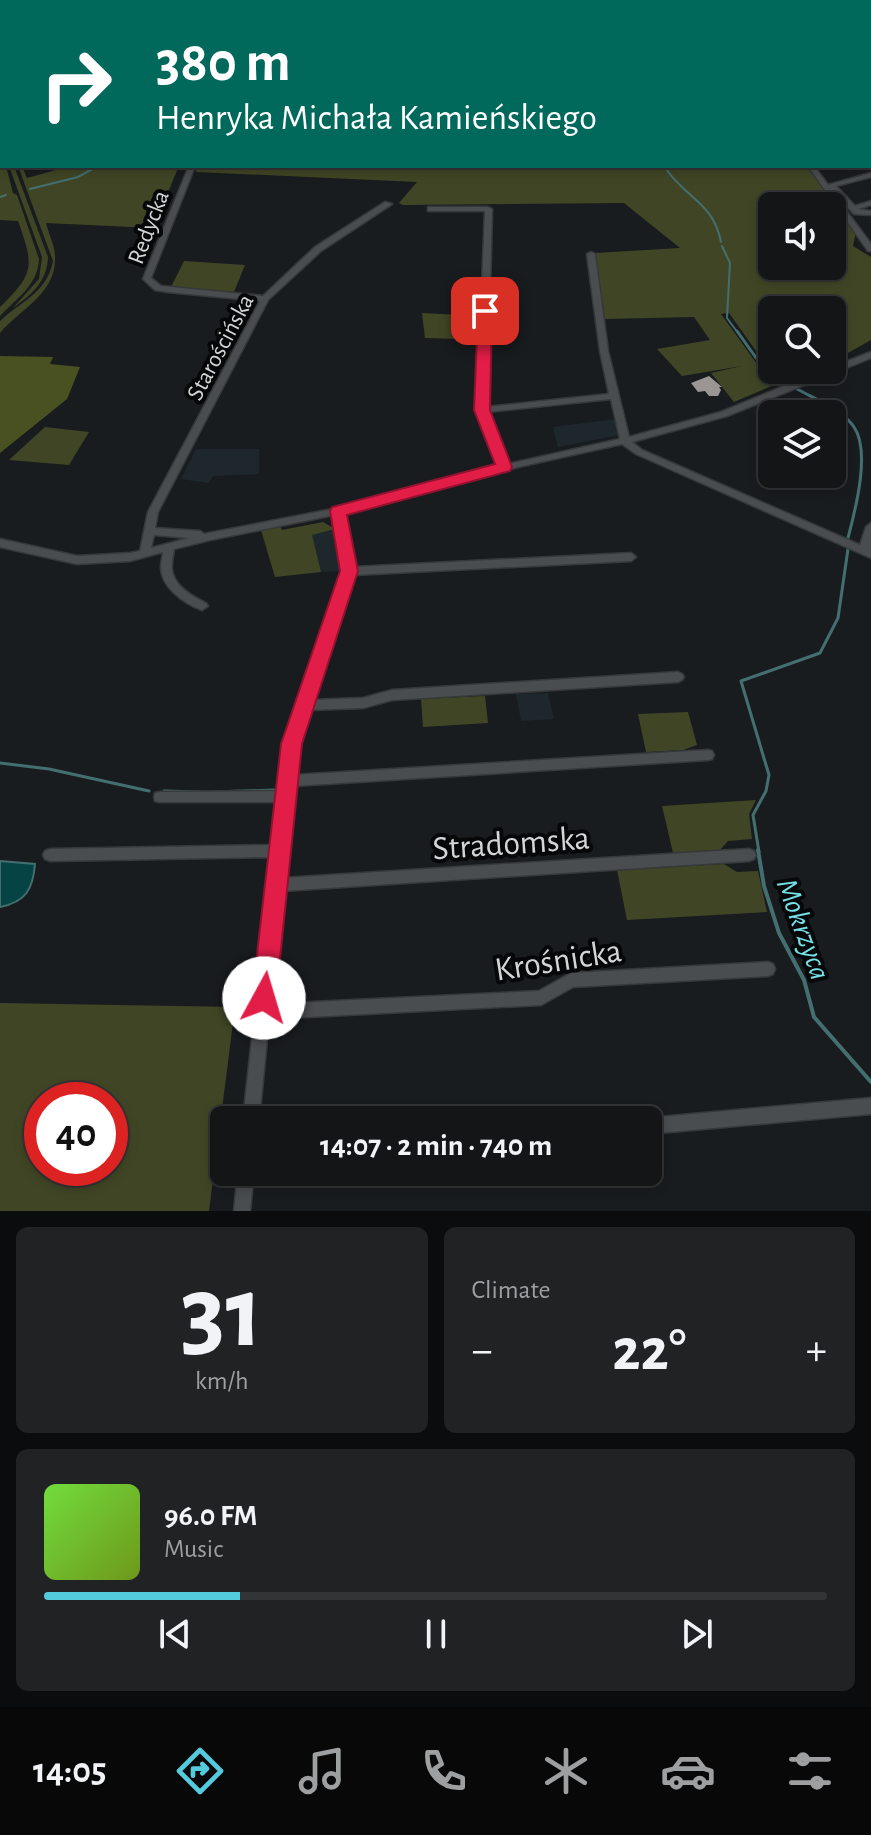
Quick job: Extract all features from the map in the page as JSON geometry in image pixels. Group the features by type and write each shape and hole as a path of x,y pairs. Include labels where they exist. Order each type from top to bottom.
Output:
{"street":[{"name":"Redycka","path":"191,168 147,279 158,288 168,290 265,299"},
{"path":"812,168 871,249"},
{"path":"871,175 831,185 843,201 861,213 871,213"},
{"path":"855,208 871,203"},
{"name":"Starościńska","path":"145,554 153,512 265,299 318,249 388,204"},
{"path":"431,209 488,209 482,410 504,467"},
{"path":"591,254 604,351 625,442 639,452 868,553 871,527"},
{"path":"846,365 871,355"},
{"path":"0,543 77,560 113,560 145,554 210,536 338,511 504,467 625,442 724,414 798,384"},
{"path":"482,410 614,396"},
{"path":"252,1106 291,744 349,571 338,511"},
{"path":"149,531 210,536"},
{"path":"168,547 169,577 186,597 202,606"},
{"path":"349,571 631,557"},
{"path":"306,705 363,703 392,695 678,677"},
{"path":"287,781 708,755"},
{"path":"160,797 285,796"},
{"path":"50,855 279,851"},
{"name":"Stradomska","path":"276,885 749,855"},
{"name":"Krośnicka","path":"262,1012 541,998 571,980 768,969"},
{"path":"662,1125 871,1106"},
{"path":"242,1211 245,1186"}],"shaded area":[{"path":"616,419 620,435 558,447 553,427"},
{"path":"196,449 259,449 259,474 213,476 209,483 181,479"},
{"path":"335,529 342,556 342,571 321,572 311,535"},
{"path":"548,693 554,719 521,721 516,694"}],"green space":[{"path":"0,168 7,168 39,259 30,284 0,316 0,307 25,277 29,259 18,221 0,220"},
{"path":"10,168 15,168 48,257 45,274 37,287 13,308 39,279 42,257"},
{"path":"19,168 23,168 27,178 63,168 178,168 153,228 46,223 55,255 49,283 35,301 0,333 0,321 39,289 53,261"},
{"path":"197,168 808,168 826,192 758,192 758,280 846,280 846,222 856,232 853,246 871,257 871,340 846,354 846,296 758,296 758,354 729,313 721,314 758,365 758,384 776,384 734,402 711,373 742,366 682,376 657,349 710,340 694,317 605,319 595,253 680,248 624,203 399,203 417,182 196,172"},
{"path":"184,261 245,265 234,292 171,287"},
{"path":"422,313 480,316 479,333 461,339 425,338"},
{"path":"0,356 53,357 50,364 80,367 67,399 0,453"},
{"path":"45,427 89,432 69,465 9,460"},
{"path":"323,522 335,529 312,535 321,572 275,577 261,530 280,526 282,530"},
{"path":"485,696 488,723 423,727 421,699"},
{"path":"688,712 697,745 683,750 646,752 638,714"},
{"path":"756,800 749,814 752,839 728,841 720,850 673,853 662,806"},
{"path":"724,864 737,872 758,871 767,912 627,920 617,870"},
{"path":"0,1003 235,1007 222,1106 210,1106 212,1186 209,1211 0,1211"}],"water":[{"path":"0,861 35,864 30,887 22,898 0,907"}],"building":[{"path":"709,376 722,387 719,387 718,396 698,392 691,383"}],"waterway":[{"path":"30,189 78,177 94,168"},
{"name":"Mokrzyca","path":"665,168 712,217 721,242"},
{"path":"0,197 6,195"},
{"name":"Mokrzyca","path":"722,246 730,263 727,318 738,333"},
{"name":"Mokrzyca","path":"737,331 758,361"},
{"name":"Mokrzyca","path":"797,389 843,415 859,438 860,482 848,538"},
{"name":"Mokrzyca","path":"759,852 753,815 766,791 769,775 741,681 820,653 838,618 848,549"},
{"path":"0,763 49,769 149,791"},
{"path":"214,792 274,790"},
{"path":"164,791 202,792"},
{"name":"Mokrzyca","path":"758,850 764,886 779,933 804,980 814,1017 871,1082"}],"route":[{"path":"264,998 291,744 349,571 338,511 504,467 482,410 485,311"}]}
